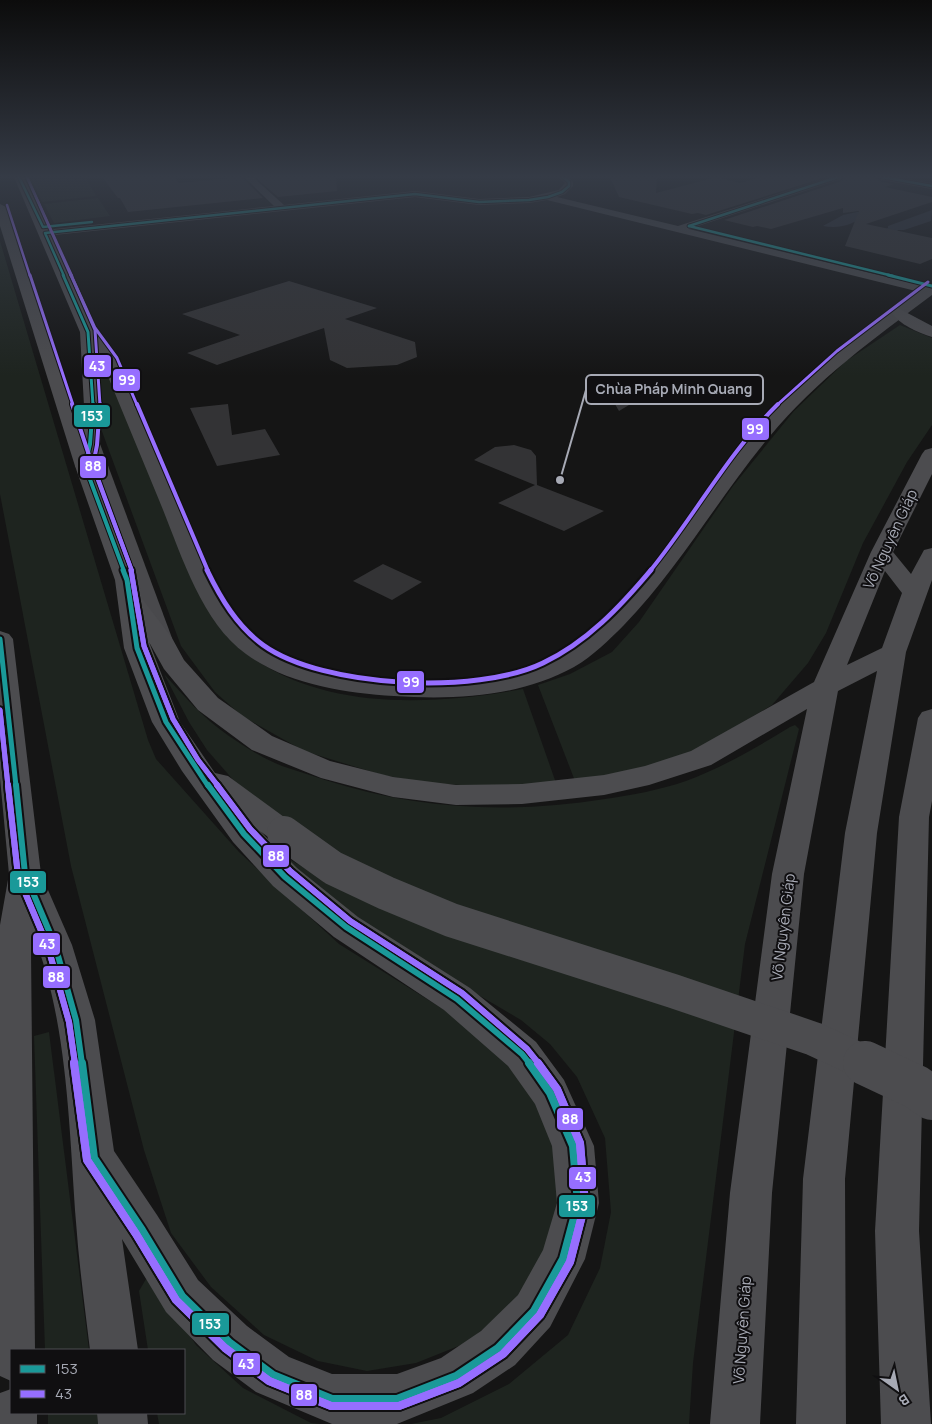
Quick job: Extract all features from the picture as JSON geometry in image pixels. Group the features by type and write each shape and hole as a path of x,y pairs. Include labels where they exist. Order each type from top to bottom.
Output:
{"highway":[{"path":"12,243 85,466 128,589 136,648 166,722 192,764 244,834 285,876 346,927 457,999 522,1054 550,1093 573,1146 578,1203 563,1259 534,1312 498,1348 456,1376 397,1399 332,1399 274,1375 230,1343 182,1296 142,1230 94,1158"},
{"path":"898,312 911,322 932,332"},
{"name":"Võ Nguyên Giáp","path":"736,1424 751,1193 788,874 825,687 882,552 932,454"},
{"path":"882,552 914,594"},
{"path":"821,1424 824,1179 861,833 893,652 914,594 932,555"},
{"path":"128,589 173,663 208,704 262,743 321,768 393,787 456,795 522,794 604,785 649,775 701,758 825,687 893,652"},
{"path":"0,639 25,874 13,951 11,1349"},
{"path":"917,1098 905,1038 914,817 932,718"},
{"path":"192,764 332,868 395,897 451,920 673,991 814,1039 916,1087 917,1098 897,1231 906,1424"},
{"path":"25,874 55,945 76,1020 94,1158 98,1222 114,1349"}],"main road":[{"path":"50,243 88,332 110,361 203,580 231,626 253,647 284,666 315,677 400,690 451,689 501,684 536,674 565,661 591,643 644,588 737,465 781,411 830,367 931,288"},
{"path":"85,466 90,444 93,406 88,332"},
{"path":"90,444 159,638"}],"street":[{"path":"751,243 931,288"}],"shaded area":[{"path":"1,243 148,740 156,759 239,852 339,944 486,1036 552,1124 563,1210 523,1297 466,1343 416,1363 367,1371 318,1361 264,1335 211,1287 171,1233 144,1150 71,866 0,494"},
{"path":"900,325 932,338 932,425 907,462 863,543 826,633 808,663 772,705 694,751 648,767 575,781 538,685 570,674 612,652 639,622 733,486 794,411 846,361"},
{"path":"105,364 227,637 258,662 292,679 328,691 367,698 406,700 446,699 523,689 556,783 492,787 428,783 382,775 304,751 242,716 215,692 181,646 100,426 100,365"},
{"path":"164,674 211,722 248,748 275,763 360,790 394,798 429,803 464,806 534,807 569,804 656,790 713,770 752,750 790,727 795,725 799,729 745,944 693,1363 689,1424 411,1424 441,1418 509,1384 568,1335 600,1268 611,1212 605,1138 577,1077 550,1044 521,1020 366,929 275,851 308,870 269,808 235,782 207,750 189,722"},
{"path":"49,1032 89,1349 45,1349 34,1036"},
{"path":"146,1279 158,1288 196,1345 243,1388 311,1423 320,1424 159,1424 157,1414 185,1414 185,1349 148,1349 139,1291"},
{"path":"48,1414 97,1414 98,1424 48,1424"}],"building":[{"path":"846,243 932,243 932,259 920,264 845,246"},
{"path":"289,281 377,308 345,319 415,342 417,357 397,365 347,368 330,360 324,328 217,365 187,353 240,335 182,314"},
{"path":"664,384 619,411 605,387"},
{"path":"228,404 232,435 265,429 280,455 217,466 190,408"},
{"path":"514,445 531,450 536,456 537,485 604,511 564,531 498,503 535,485 474,460 495,447"},
{"path":"383,564 422,582 392,600 353,581"}],"transit line":[{"name":"88","path":"0,710 18,876 48,947 69,1022 87,1160 136,1234 176,1300 225,1348 269,1381 331,1406 399,1406 459,1383 503,1354 540,1315 570,1262 585,1204 580,1143 557,1089 527,1049 462,993 350,921 290,871 250,829 198,760 173,719 144,646 134,577 92,464 20,243"},
{"name":"153","path":"0,639 25,874 55,945 76,1020 94,1158 142,1230 182,1296 230,1343 273,1375 332,1399 397,1399 456,1376 498,1348 534,1311 563,1259 578,1203 573,1146 550,1093 522,1054 457,999 346,927 285,877 244,834 192,764 166,722 137,648 127,580 85,466 90,444 93,406 88,332 50,243"},
{"name":"43","path":"0,710 18,876 48,947 69,1022 87,1160 136,1234 176,1300 225,1348 269,1381 331,1406 399,1406 459,1383 503,1354 540,1315 570,1262 585,1204 580,1143 557,1089 527,1049 462,993 350,921 290,871 250,829 198,760 173,719 144,646 134,577 93,465 97,445 100,407 95,330 57,243"},
{"name":"99","path":"57,243 95,328 117,358 212,580 228,609 238,622 265,646 298,663 315,669 351,677 434,683 500,677 542,664 574,646 604,622 633,592 659,560 733,458 774,408 815,369 928,282"},
{"name":"153","path":"760,243 932,286"}],"place":[{"name":"Chùa Pháp Minh Quang","path":"560,480"}]}
